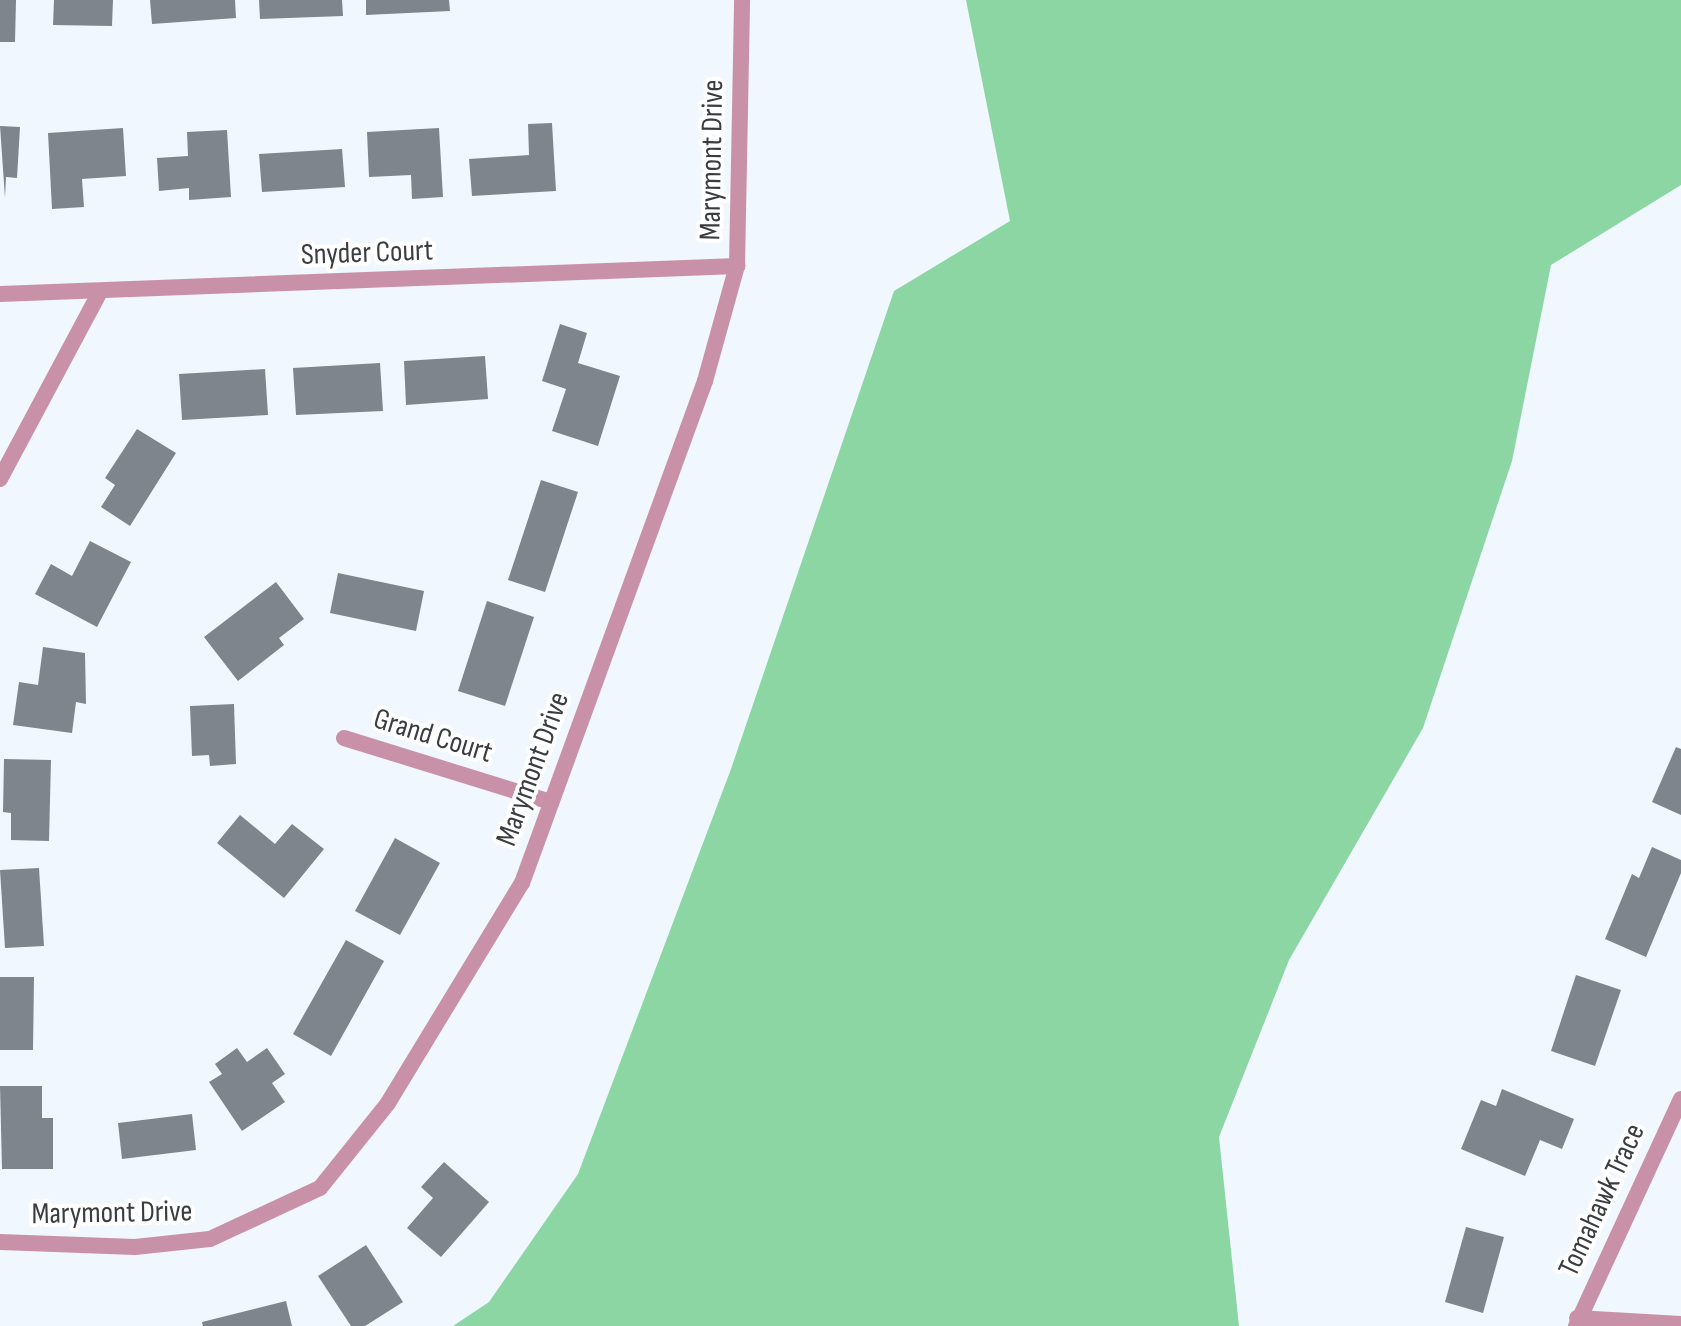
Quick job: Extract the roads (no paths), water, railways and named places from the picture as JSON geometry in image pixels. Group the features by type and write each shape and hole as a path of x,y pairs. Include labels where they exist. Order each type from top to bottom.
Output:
{"street":[{"name":"Marymont Drive","path":"0,1242 135,1247 210,1239 320,1188 388,1103 522,883 705,381 737,266 742,0"},
{"name":"Snyder Court","path":"0,294 737,266"},
{"path":"0,479 100,292"},
{"name":"Grand Court","path":"344,738 551,802"},
{"name":"Tomahawk Trace","path":"1577,1322 1681,1099"},
{"path":"1577,1322 1681,1324"}]}
